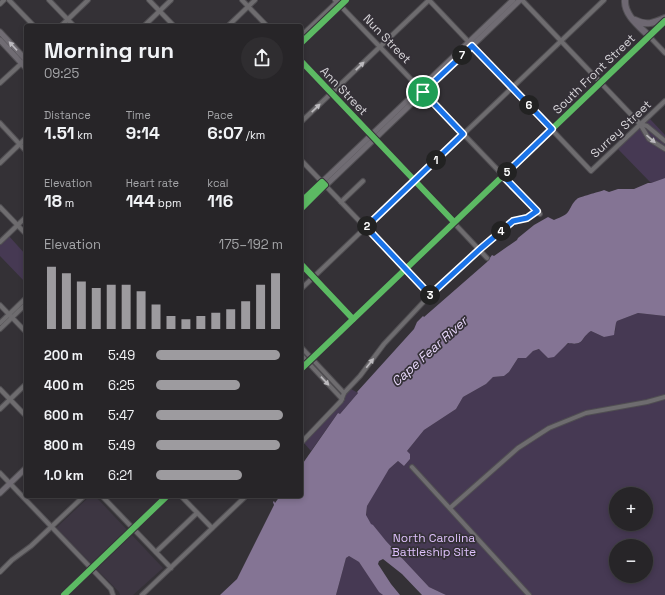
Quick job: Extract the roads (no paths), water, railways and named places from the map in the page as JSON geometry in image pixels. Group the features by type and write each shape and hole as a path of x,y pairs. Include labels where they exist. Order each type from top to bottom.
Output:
{"highway":[{"path":"625,0 625,9 649,36"},
{"path":"632,18 639,22 648,24 665,18"}],"main road":[{"path":"471,44 513,0"},
{"path":"303,207 324,184 422,90 521,0"},
{"name":"South Front Street","path":"303,366 665,21"},
{"path":"0,32 24,59"},
{"path":"0,40 24,59"},
{"path":"303,200 324,184"},
{"path":"0,493 24,470"},
{"path":"64,595 165,498"}],"street":[{"path":"0,4 4,0"},
{"path":"9,0 32,24"},
{"path":"49,0 72,24"},
{"path":"63,24 88,0"},
{"path":"149,0 172,24"},
{"path":"146,24 171,0"},
{"path":"242,0 265,24"},
{"path":"230,24 255,0"},
{"path":"303,34 338,2 346,0"},
{"path":"303,120 429,0 552,129"},
{"path":"521,0 640,124 649,139 665,149"},
{"path":"303,287 604,0"},
{"path":"303,41 338,2"},
{"name":"Nun Street","path":"338,2 538,212 527,218 513,221 480,249"},
{"path":"649,36 665,53"},
{"path":"0,84 24,61"},
{"name":"Ann Street","path":"303,64 487,258"},
{"name":"Surrey Street","path":"552,129 592,171 665,101"},
{"path":"0,123 24,148"},
{"path":"640,124 647,126 665,141"},
{"path":"0,163 24,140"},
{"path":"303,162 430,295"},
{"path":"341,202 363,181"},
{"path":"0,207 24,232"},
{"path":"0,242 24,219"},
{"path":"303,440 342,399 344,393 360,376 384,344 430,295 480,249"},
{"path":"303,266 353,319"},
{"path":"0,329 24,300"},
{"path":"0,305 24,330"},
{"path":"0,323 24,306"},
{"path":"303,350 342,399"},
{"path":"303,356 310,360 344,393"},
{"path":"0,409 24,386"},
{"path":"0,389 24,414"},
{"path":"450,508 518,448 549,428 586,413 647,402 665,397"},
{"path":"412,468 529,595"},
{"path":"0,473 111,589 113,595"},
{"path":"0,572 31,546 82,498"},
{"path":"104,498 134,528 170,568"},
{"path":"183,498 212,528"},
{"path":"142,595 244,498"},
{"path":"156,552 197,513"}],"water":[{"name":"Cape Fear River","path":"665,178 665,316 638,313 617,321 614,335 604,337 591,331 582,341 573,344 568,343 554,357 548,358 539,349 533,351 526,358 518,358 509,372 504,376 493,377 486,384 463,397 456,409 424,430 407,451 410,454 410,459 404,466 398,461 389,469 367,506 366,515 371,524 386,541 429,587 446,595 422,595 402,574 383,559 379,561 378,564 400,595 383,595 379,592 359,562 349,556 346,558 336,595 220,595 237,579 274,505 273,502 274,501 275,503 279,498 303,498 303,463 338,413 340,414 358,393 357,392 414,329 417,322 423,316 424,317 487,262 492,255 494,256 517,240 534,225 548,217 554,220 565,215 577,199 604,190 609,192 618,189 634,189"}],"park label":[{"name":"North Carolina Battleship Site","path":"434,545"}]}
